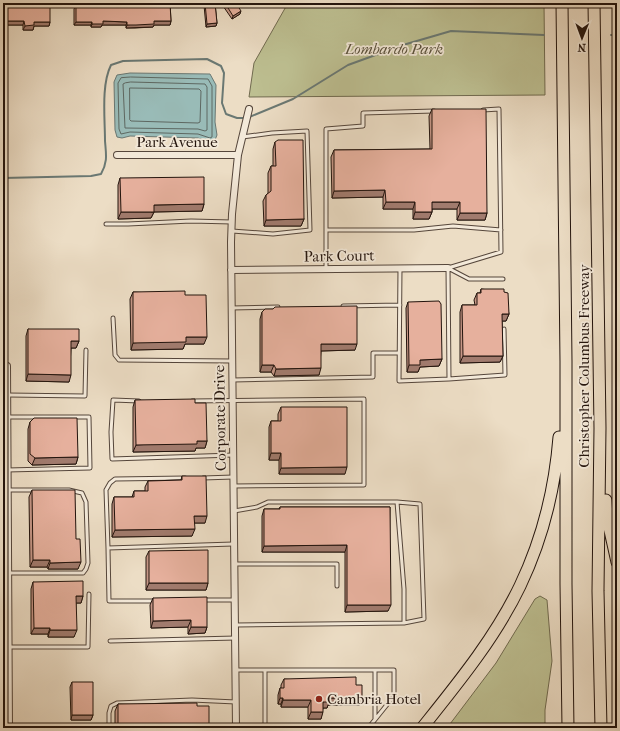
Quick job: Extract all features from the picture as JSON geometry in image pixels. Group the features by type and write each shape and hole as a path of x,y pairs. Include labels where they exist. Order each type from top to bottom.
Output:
{"highway":[{"name":"Christopher Columbus Freeway","path":"562,3 568,728"},
{"name":"Christopher Columbus Freeway","path":"594,3 600,428 598,592 601,728"},
{"path":"422,728 483,649 514,599 526,572 536,546 544,518 557,463 566,361"},
{"path":"600,428 607,517 617,562"}],"street":[{"name":"Corporate Drive","path":"236,728 236,625 234,600 233,380 231,308 232,222 238,155 249,109"},
{"name":"Park Avenue","path":"117,155 238,155"},
{"name":"Park Court","path":"231,270 448,268"},
{"path":"5,366 8,395 9,728"}],"lane":[{"path":"448,268 501,252 499,109 476,110"},
{"path":"326,270 326,129 363,126 362,113 438,111"},
{"path":"232,231 273,234 310,230 307,131 272,133 242,137"},
{"path":"106,224 191,221 232,222"},
{"path":"326,230 414,230 454,226 501,230"},
{"path":"400,268 399,381 504,375 504,329"},
{"path":"448,268 469,279 503,279"},
{"path":"448,268 449,379"},
{"path":"338,306 400,305"},
{"path":"231,308 285,307"},
{"path":"113,318 115,355 119,360 232,361"},
{"path":"8,395 85,396 86,350"},
{"path":"233,380 373,377 373,353 399,353"},
{"path":"184,401 364,399 364,485 233,486"},
{"path":"144,401 113,400 111,432 112,459 233,455"},
{"path":"8,416 89,417 90,468 8,470"},
{"path":"202,478 233,477"},
{"path":"156,601 109,601 106,490 110,483 115,479 186,478"},
{"path":"8,490 68,490 82,493 86,502 88,563 83,573 8,573"},
{"path":"234,510 257,507 268,502 397,502 420,504 424,619 404,623 236,625"},
{"path":"397,502 404,588 404,623"},
{"path":"108,548 234,544"},
{"path":"234,564 337,564 336,586"},
{"path":"9,647 88,647 88,594"},
{"path":"203,600 234,600"},
{"path":"110,641 236,638"},
{"path":"236,670 265,670 394,670 394,696 368,727 264,727 265,670"},
{"path":"374,670 375,719"},
{"path":"109,728 109,713 111,706 117,703 192,700 236,702"}],"green space":[{"name":"Lombardo Park","path":"288,3 544,3 545,95 249,97 254,63"},
{"path":"540,596 547,600 552,661 545,710 545,728 447,728 496,663 535,599"}],"water":[{"path":"130,73 210,74 216,85 215,122 217,135 215,140 209,142 198,138 117,137 115,130 114,82 117,75"}],"building":[{"path":"3,3 34,3 34,5 50,5 50,22 34,22 34,25 25,26 24,21 3,21"},
{"path":"92,3 170,3 171,21 154,21 154,24 136,25 127,25 127,22 103,21 103,24 92,24 92,22 76,22 76,5 92,5"},
{"path":"205,3 215,3 217,23 207,24"},
{"path":"225,3 236,3 241,11 233,16"},
{"path":"432,109 486,109 487,213 460,213 460,202 432,202 432,212 415,212 415,202 386,202 385,190 334,191 334,150 432,149"},
{"path":"278,140 303,140 304,219 266,220 266,195 271,191 271,166 276,166 275,142"},
{"path":"204,177 204,204 154,205 154,212 121,212 120,178"},
{"path":"481,289 504,289 504,292 508,293 509,314 502,314 503,356 463,356 462,305 477,305 477,293 481,293"},
{"path":"185,291 185,295 206,295 207,337 186,337 186,342 133,343 133,292"},
{"path":"439,301 441,304 442,359 420,360 420,365 409,365 408,302"},
{"path":"357,306 357,344 321,344 321,368 276,369 274,365 262,365 262,312 265,309 273,309 275,307"},
{"path":"28,329 79,329 79,341 71,341 71,375 28,374"},
{"path":"195,399 195,403 206,403 207,441 197,441 197,444 136,445 135,400"},
{"path":"281,407 347,407 347,467 281,468 281,453 271,453 271,421 281,421"},
{"path":"34,418 77,418 78,457 35,458 30,454 30,422"},
{"path":"182,476 206,476 207,516 194,516 195,529 115,530 114,497 134,497 134,491 148,491 148,481 182,480"},
{"path":"32,490 75,490 76,539 80,539 81,562 50,563 50,560 33,560"},
{"path":"280,507 390,507 391,605 347,605 347,545 264,546 264,509 280,509"},
{"path":"208,550 208,583 149,583 149,551"},
{"path":"83,581 83,596 76,596 77,630 50,630 50,628 34,628 33,582"},
{"path":"207,597 207,627 191,627 191,620 153,621 153,598"},
{"name":"Cambria Hotel","path":"356,677 356,685 362,685 362,698 329,698 329,702 323,702 323,712 311,712 311,700 283,700 283,698 280,698 280,688 284,688 284,679"},
{"path":"72,682 93,682 93,715 72,715"},
{"path":"197,703 197,706 209,706 209,728 118,728 118,704"}],"waterway":[{"path":"3,178 91,176 101,174 105,166 106,158 104,112 106,82 111,65 123,61 207,59 221,66 224,73 222,103 226,114 237,118 247,118 293,99 348,65 403,45 451,31 544,35"},
{"path":"611,35 617,35"}],"place":[{"name":"Cambria Hotel","path":"319,699"}]}
